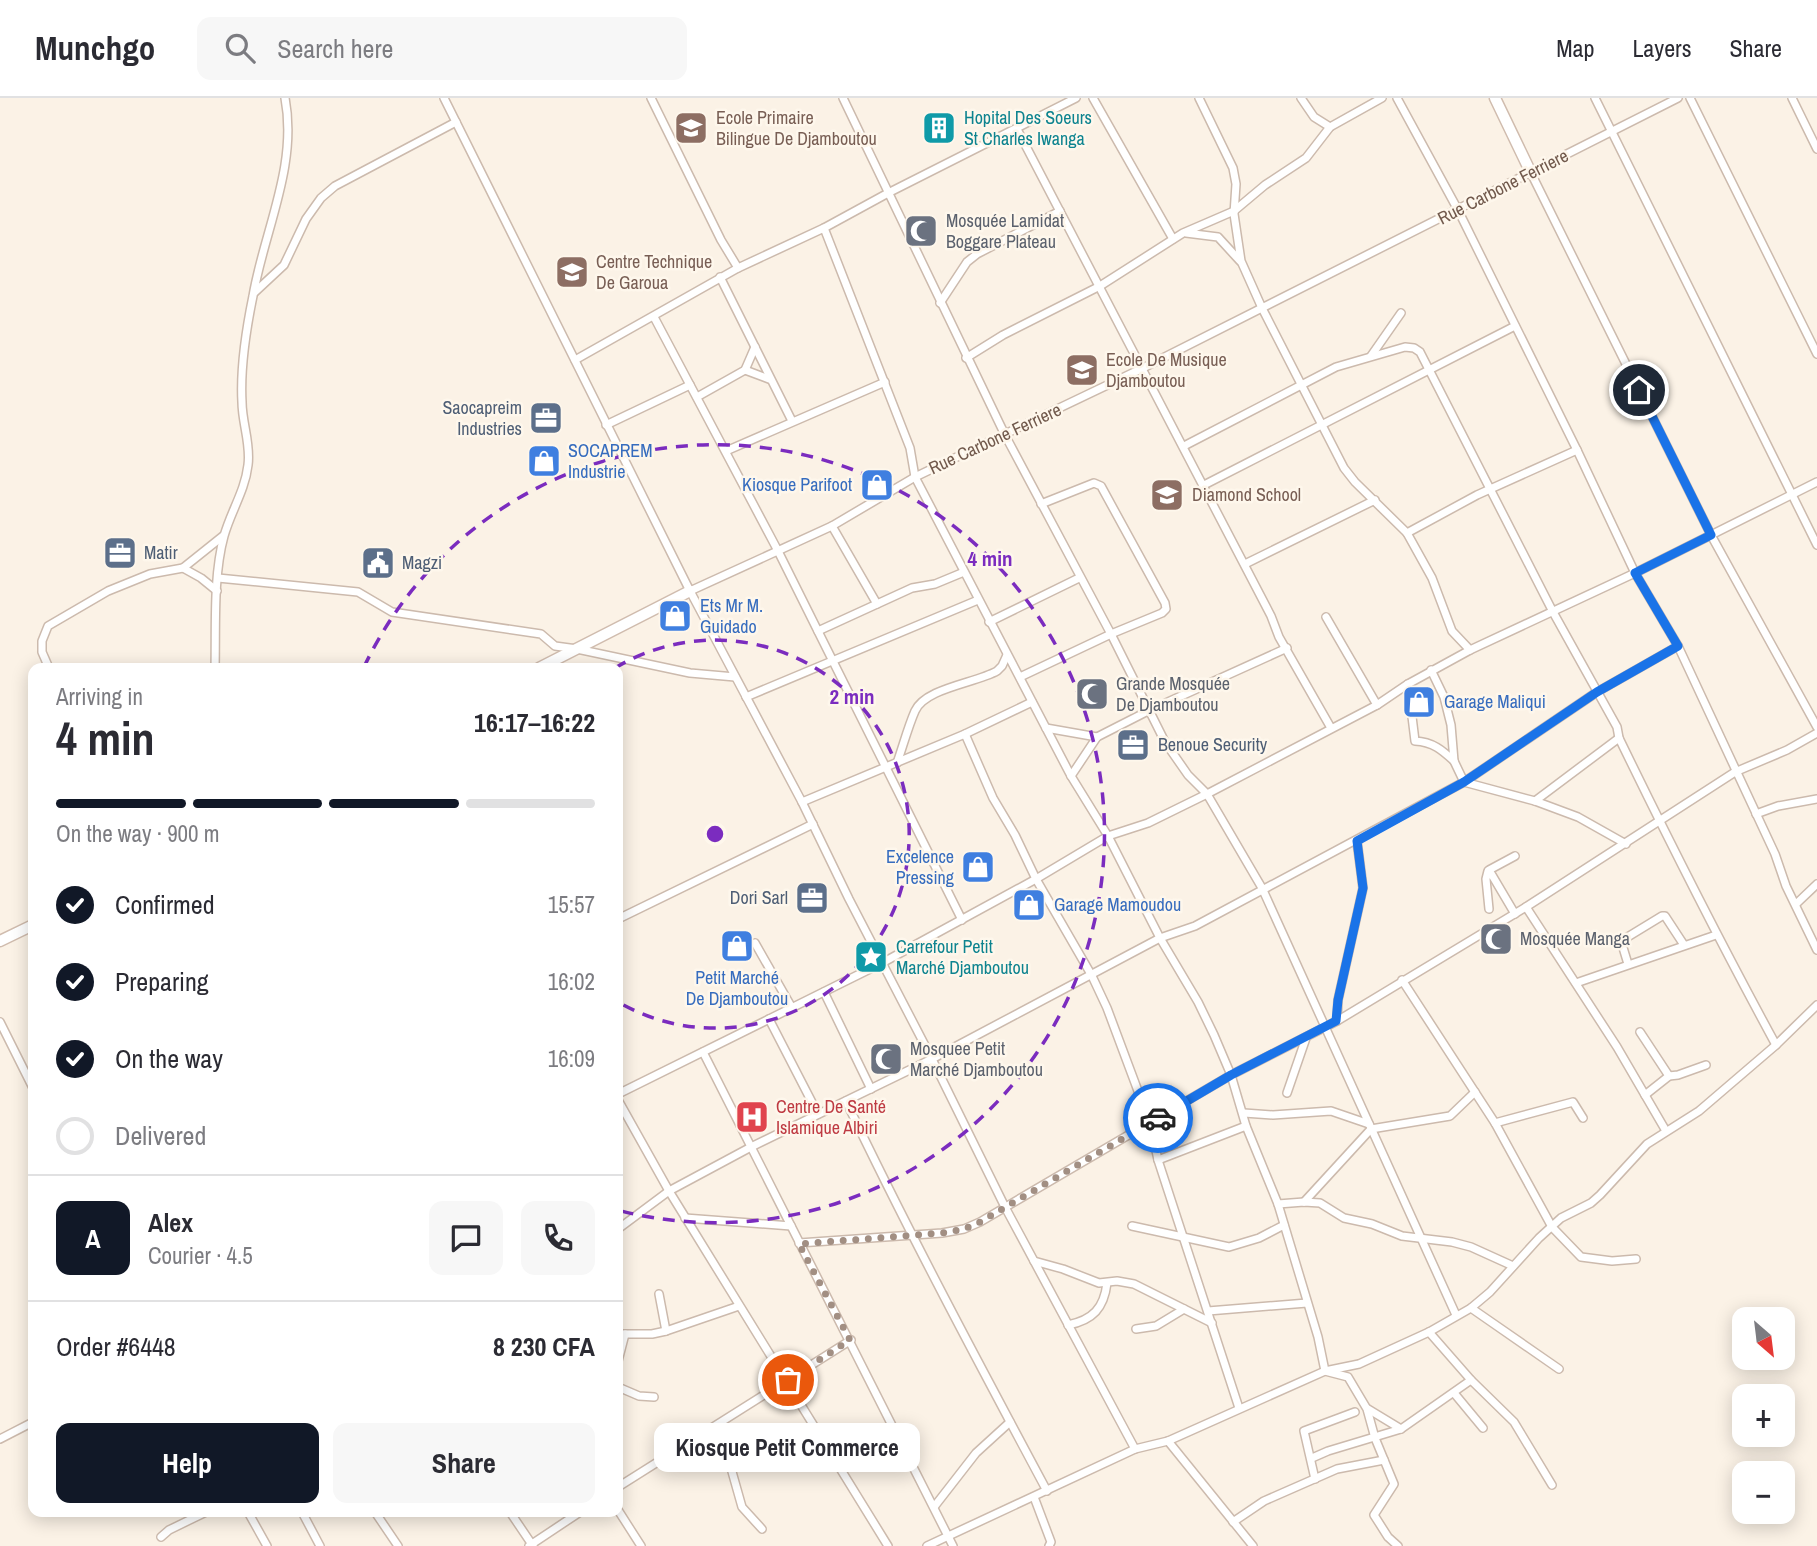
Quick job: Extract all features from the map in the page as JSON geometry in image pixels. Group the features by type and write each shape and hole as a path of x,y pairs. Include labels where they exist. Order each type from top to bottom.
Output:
{"street":[{"path":"215,663 217,591 224,536 243,489 249,463 241,389 253,294 286,162 289,116 285,98"},
{"path":"444,98 606,425 802,802 1005,1207 1135,1449"},
{"path":"651,98 721,240 738,268"},
{"path":"843,98 1004,435 1111,634 1148,711 1188,775 1207,794 1262,888 1456,1315"},
{"path":"575,360 720,277 824,228 1076,98"},
{"path":"1093,98 1174,239"},
{"path":"1199,98 1233,168 1236,184 1234,211 1241,261 1262,309 1344,468 1354,482 1407,533 1432,578 1452,631 1470,650"},
{"path":"1301,98 1314,117 1330,127"},
{"path":"966,358 1003,335 1100,286 1182,233 1234,211 1265,185 1306,158 1330,127 1382,98"},
{"path":"1397,98 1458,210 1635,573 1678,646 1817,950"},
{"path":"799,1244 914,1236 964,1229 1231,1075 1336,1021 1515,914 1735,772 1787,750 1817,730 1711,535 1495,98"},
{"path":"1595,98 1817,545"},
{"name":"Rue Carbone Ferriere","path":"549,663 690,591 832,526 915,477 1262,309 1678,98"},
{"path":"1690,98 1817,354"},
{"path":"1792,98 1817,149"},
{"path":"253,294 284,265 306,219 328,192 456,122"},
{"path":"1017,129 1184,446 1279,637 1331,728"},
{"path":"940,303 967,262 977,254 1060,211"},
{"path":"824,228 910,448 915,477 1046,728 1108,836 1160,938 1198,1002 1231,1075 1246,1126 1278,1203 1325,1370"},
{"path":"1182,233 1218,237 1241,261"},
{"path":"720,277 792,421"},
{"path":"1370,357 1401,313"},
{"path":"654,317 777,550 962,920"},
{"path":"1204,485 1516,326"},
{"path":"697,397 745,370 755,347"},
{"path":"1184,446 1336,367 1405,347 1420,352 1553,612 1617,727 1619,738 1716,935 1776,1045"},
{"path":"745,370 769,379"},
{"path":"726,451 885,382"},
{"path":"606,425 690,385"},
{"path":"1407,533 1492,489 1577,450"},
{"path":"623,1092 882,963 1036,879 1108,836 1148,823 1207,794 1377,705 1431,670 1470,650 1635,573 1817,482"},
{"path":"1020,677 1166,609 1101,486 1094,483 1083,486 1041,504"},
{"path":"1245,565 1375,500"},
{"path":"832,526 877,604"},
{"path":"47,663 42,652 42,641 48,626 108,591 150,574 183,568 224,536"},
{"path":"183,568 217,591"},
{"path":"818,631 912,588 935,584 964,572"},
{"path":"989,622 1079,578"},
{"path":"218,579 358,592 392,612 541,634 555,646 690,673 735,677"},
{"path":"746,697 978,600"},
{"path":"1326,617 1377,705"},
{"path":"623,1225 668,1191 751,1147 932,1059 1160,938 1195,926 1262,888 1357,841 1464,782 1597,692 1678,646"},
{"path":"1072,776 1097,737 1287,648"},
{"path":"897,762 920,703 934,694 997,671 1007,654"},
{"path":"1431,670 1444,697 1451,725 1454,761 1464,782 1535,801 1588,821 1626,844"},
{"path":"1408,684 1415,741 1438,747 1454,761"},
{"path":"802,802 965,734 1032,702"},
{"path":"1046,728 1097,737"},
{"path":"965,734 993,798 1107,1008 1150,1122 1158,1160 1239,1408"},
{"path":"1535,801 1619,738"},
{"path":"1756,814 1778,806 1817,799"},
{"path":"623,917 813,824"},
{"path":"1336,1021 1338,1000 1363,888 1357,841"},
{"path":"1489,909 1486,879 1489,870 1515,856"},
{"path":"1489,870 1515,914"},
{"path":"1796,904 1817,884"},
{"path":"1526,907 1576,983 1666,1131"},
{"path":"1628,964 1621,941 1662,916 1672,924 1684,945"},
{"path":"0,941 28,927"},
{"path":"1576,983 1716,935"},
{"path":"755,943 792,1008"},
{"path":"1402,980 1495,1123 1552,1227 1573,1252 1581,1257 1612,1261 1636,1259"},
{"path":"824,992 871,1089"},
{"path":"927,1546 1135,1449 1168,1441 1325,1370 1359,1363 1429,1332 1471,1308 1561,1219 1591,1203 1647,1144 1699,1111 1776,1045 1817,1005"},
{"path":"769,1019 818,1114"},
{"path":"0,1022 28,1078"},
{"path":"1640,1032 1670,1076"},
{"path":"1287,1093 1306,1038"},
{"path":"703,1052 953,1546"},
{"path":"1645,1095 1670,1076 1706,1065"},
{"path":"1244,1113 1273,1115 1331,1111 1370,1126 1450,1116 1475,1092"},
{"path":"846,1101 898,1211 914,1236 940,1291 1047,1491"},
{"path":"1495,1123 1570,1102 1576,1105 1583,1118"},
{"path":"623,1109 668,1191 788,1380 888,1546"},
{"path":"1158,1160 1246,1126"},
{"path":"1304,1202 1370,1126"},
{"path":"1278,1203 1320,1203 1344,1218 1422,1239 1471,1247 1513,1266"},
{"path":"685,1218 790,1226"},
{"path":"1132,1226 1230,1247 1259,1238 1284,1225"},
{"path":"1034,1261 1099,1283 1134,1284 1212,1323"},
{"path":"1068,1325 1082,1322 1102,1306 1107,1283"},
{"path":"659,1294 666,1331"},
{"path":"1208,1311 1307,1303"},
{"path":"623,1334 666,1331 739,1306"},
{"path":"1471,1308 1559,1369"},
{"path":"1136,1328 1156,1326 1184,1309"},
{"path":"1429,1332 1471,1380 1514,1422 1552,1485"},
{"path":"623,1484 850,1340"},
{"path":"1325,1370 1348,1377 1367,1409 1394,1484 1374,1515 1388,1537 1398,1546"},
{"path":"1312,1458 1401,1429 1471,1380"},
{"path":"623,1389 639,1396 654,1396"},
{"path":"1454,1393 1483,1428"},
{"path":"1367,1409 1401,1429"},
{"path":"1315,1479 1304,1431 1355,1412"},
{"path":"934,1507 976,1453 1010,1422"},
{"path":"0,1439 28,1425"},
{"path":"710,1428 729,1461 737,1498 762,1529"},
{"path":"1168,1441 1253,1546"},
{"path":"1233,1522 1264,1501 1337,1469 1384,1460"},
{"path":"1034,1497 1051,1542 1049,1546"},
{"path":"161,1537 196,1517"},
{"path":"251,1517 267,1546"},
{"path":"305,1517 320,1546"},
{"path":"378,1517 398,1546"},
{"path":"513,1517 531,1545 573,1517"},
{"path":"622,1517 641,1546"}],"way so far":[{"path":"788,1380 850,1340 799,1244 964,1229 1158,1118"}],"place":[{"name":"Ecole Primaire Bilingue De Djamboutou","path":"691,128"},
{"name":"Hopital Des Soeurs St Charles Iwanga","path":"939,128"},
{"name":"Mosquée Lamidat Boggare Plateau","path":"921,231"},
{"name":"Centre Technique De Garoua","path":"572,272"},
{"name":"Ecole De Musique Djamboutou","path":"1082,370"},
{"name":"Saocapreim Industries","path":"546,418"},
{"name":"SOCAPREM Industrie","path":"544,461"},
{"name":"Kiosque Parifoot","path":"877,485"},
{"name":"Diamond School","path":"1167,495"},
{"name":"Matir","path":"120,553"},
{"name":"Magzi","path":"378,563"},
{"name":"Ets Mr M. Guidado","path":"675,616"},
{"name":"Grande Mosquée De Djamboutou","path":"1092,694"},
{"name":"Garage Maliqui","path":"1419,702"},
{"name":"Benoue Security","path":"1133,745"},
{"name":"Excelence Pressing","path":"978,867"},
{"name":"Dori Sarl","path":"812,898"},
{"name":"Garage Mamoudou","path":"1029,905"},
{"name":"Mosquée Manga","path":"1496,939"},
{"name":"Petit Marché De Djamboutou","path":"737,946"},
{"name":"Carrefour Petit Marché Djamboutou","path":"871,957"},
{"name":"Mosquee Petit Marché Djamboutou","path":"886,1059"},
{"name":"Centre De Santé Islamique Albiri","path":"752,1117"},
{"name":"Kiosque Petit Commerce","path":"788,1380"}],"route":[{"path":"1158,1118 1231,1075 1336,1021 1338,1000 1364,881 1357,841 1464,782 1597,692 1678,646 1635,573 1711,535 1639,390"}]}
